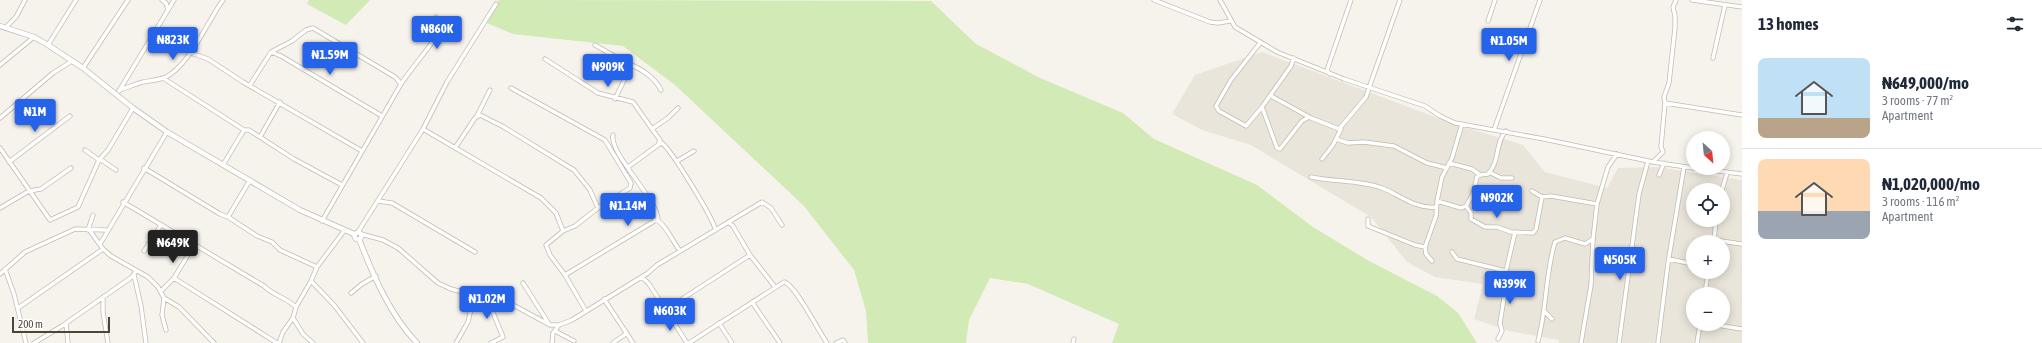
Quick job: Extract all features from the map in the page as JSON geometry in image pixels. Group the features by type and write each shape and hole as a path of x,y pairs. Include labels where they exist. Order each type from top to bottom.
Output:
{"street":[{"path":"18,0 22,5"},
{"path":"6,28 16,17 25,0"},
{"path":"48,45 76,0"},
{"path":"83,68 128,0"},
{"path":"162,0 166,3 168,10"},
{"path":"117,92 174,0"},
{"path":"117,92 142,83 163,78 178,67 191,53 201,34 223,0"},
{"path":"1154,0 1210,22 1218,23 1230,21"},
{"path":"1220,0 1235,28 1283,55 1294,58 1330,74 1425,106 1440,116 1462,124 1506,131 1648,161 1684,167 1669,259 1658,343"},
{"path":"1330,74 1327,71 1328,67 1351,0"},
{"path":"1322,160 1341,129 1366,97 1400,0"},
{"path":"1488,21 1495,0"},
{"path":"1494,130 1540,0"},
{"path":"1653,162 1663,152 1661,147 1665,103 1664,97 1668,83 1675,28 1675,13 1673,7 1676,0"},
{"path":"1692,0 1742,7"},
{"path":"417,343 402,325 376,276 359,239 355,238 423,129 447,82 496,4"},
{"path":"1713,58 1725,5"},
{"path":"322,221 401,84 414,64 426,53 444,24 436,17"},
{"path":"0,26 34,37 48,45 117,92 133,108 167,132 322,221 344,231 383,240 409,256 438,283 474,296 487,298 521,308 550,325 559,325"},
{"path":"250,85 271,52 292,41 306,30 313,28 395,77 401,84"},
{"path":"0,65 34,37"},
{"path":"1260,43 1231,80 1216,106 1219,111 1246,126 1271,96 1291,66 1294,58"},
{"path":"595,45 628,64 636,66 657,82 661,90"},
{"path":"271,52 284,58 382,116"},
{"path":"191,53 208,59 362,151"},
{"path":"545,59 598,93 615,99 626,99 633,102 662,144 677,161 690,185 711,217 715,229"},
{"path":"0,118 53,74 72,61"},
{"path":"628,64 629,70"},
{"path":"615,99 629,70 636,66"},
{"path":"1321,70 1328,67"},
{"path":"163,78 244,130 249,130 342,186"},
{"path":"510,88 605,140 632,186 598,208 575,226 563,231 546,245 550,255 565,275 586,311"},
{"path":"455,148 477,116 490,90"},
{"path":"1271,96 1309,117 1321,121 1335,129 1341,129"},
{"path":"260,137 280,102"},
{"path":"1665,103 1742,115"},
{"path":"1262,107 1274,144 1280,149 1302,121 1309,117"},
{"path":"0,148 27,191 50,220 78,207 100,160 108,150 133,108"},
{"path":"652,129 668,118 678,108"},
{"path":"477,116 480,115 502,126 574,170 590,190 598,208"},
{"path":"9,162 70,116"},
{"path":"1432,261 1426,254 1425,247 1436,216 1436,207 1442,177 1449,163 1462,124"},
{"path":"423,129 541,198 556,213 563,231"},
{"path":"223,165 244,130"},
{"path":"1437,201 1461,208 1466,206 1473,194 1477,178 1480,175 1489,172 1496,161 1502,137 1506,131"},
{"path":"100,244 106,230 167,132"},
{"path":"613,135 613,141 656,212 658,220 662,222 672,241 680,251"},
{"path":"1336,139 1348,143 1360,142 1394,146 1427,163 1447,168"},
{"path":"658,145 660,140"},
{"path":"628,167 658,145 662,144"},
{"path":"85,150 116,170"},
{"path":"677,161 694,151"},
{"path":"1581,343 1591,285 1592,239 1597,204 1608,167 1617,154"},
{"path":"1619,343 1639,194 1648,161"},
{"path":"1449,163 1472,169 1480,175"},
{"path":"1659,175 1664,163"},
{"path":"0,208 17,200 27,191 41,189 71,168"},
{"path":"144,168 220,214 228,216 257,236 272,242 280,250 317,267"},
{"path":"1489,172 1501,178 1512,178"},
{"path":"1730,173 1742,174"},
{"path":"1311,177 1382,188 1412,202 1428,207 1436,207"},
{"path":"228,216 250,180"},
{"path":"1532,191 1542,197 1551,196 1597,204"},
{"path":"1466,206 1471,213 1471,219 1477,224 1533,234 1542,197"},
{"path":"378,201 392,203 475,252"},
{"path":"123,202 296,307"},
{"path":"552,343 554,332 559,325 586,311 642,277 657,265 715,229 762,202 771,208 782,225"},
{"path":"89,230 93,215"},
{"path":"1368,219 1368,226 1415,245 1425,247"},
{"path":"565,275 652,221 658,220"},
{"path":"728,222 732,224 750,255 775,287"},
{"path":"144,251 161,225"},
{"path":"0,274 24,252 75,229 106,230"},
{"path":"89,230 103,249 136,271 148,276 161,291 164,298 179,307 214,343"},
{"path":"174,278 278,343 285,328 293,318 296,307 317,267 344,231"},
{"path":"1498,339 1502,332 1500,323 1506,286 1506,271 1515,232"},
{"path":"1538,341 1544,312 1546,282 1555,242 1565,238 1585,244 1592,239"},
{"path":"1730,243 1742,244"},
{"path":"161,291 174,278 194,245"},
{"path":"18,308 103,249"},
{"path":"1452,252 1457,259 1506,271"},
{"path":"665,310 750,255"},
{"path":"1669,259 1686,263"},
{"path":"5,269 16,299 26,343"},
{"path":"34,343 64,327 66,323 134,275 136,271"},
{"path":"134,275 142,306 146,343"},
{"path":"351,293 376,276"},
{"path":"642,277 649,284 688,343 784,282 790,285 805,305 826,343"},
{"path":"311,281 334,305 363,343"},
{"path":"522,283 554,332 574,342"},
{"path":"104,296 102,303 108,343"},
{"path":"456,343 468,322 474,296"},
{"path":"164,298 162,315 166,330"},
{"path":"487,298 504,339 491,343"},
{"path":"16,299 27,301"},
{"path":"604,299 633,343"},
{"path":"752,302 780,343"},
{"path":"1544,312 1552,319"},
{"path":"536,317 542,313"},
{"path":"293,318 304,334 313,343"},
{"path":"719,323 732,343"},
{"path":"64,327 68,343"},
{"path":"1730,327 1742,329"},
{"path":"1697,343 1699,331"},
{"path":"613,343 627,333"},
{"path":"460,338 462,343"},
{"path":"836,343 844,340 845,343"}],"shaded area":[{"path":"1262,52 1451,123 1523,145 1545,172 1607,188 1618,168 1657,167 1686,171 1686,175 1709,175 1742,180 1742,343 1559,343 1559,340 1509,331 1474,319 1483,284 1435,277 1407,262 1371,217 1251,145 1202,130 1172,114 1195,75"}],"green space":[{"path":"309,0 370,0 346,25 307,4"},
{"path":"499,0 931,1 976,44 1040,78 1123,113 1154,139 1257,185 1313,227 1369,261 1437,296 1458,313 1477,343 1112,343 1119,324 1028,284 990,278 969,320 966,343 868,343 866,311 854,270 804,206 675,85 623,46 513,34 482,21"}]}
